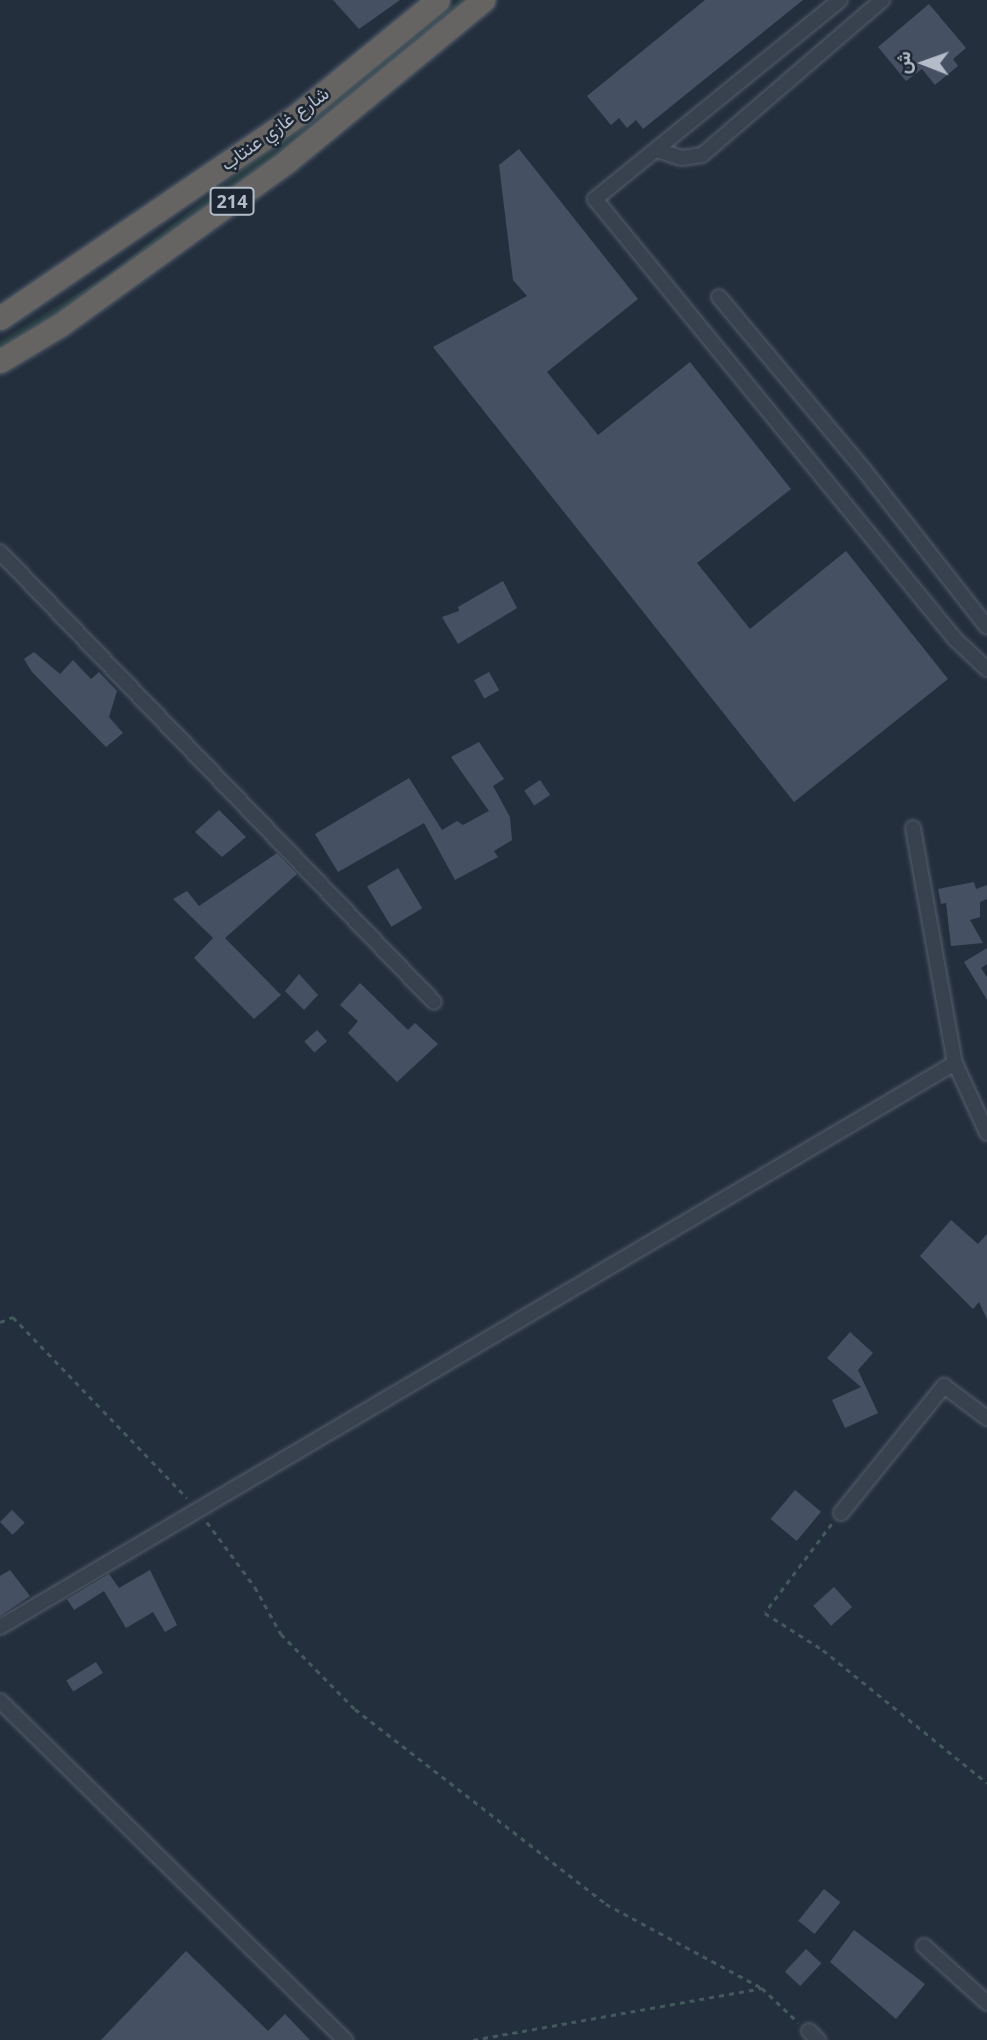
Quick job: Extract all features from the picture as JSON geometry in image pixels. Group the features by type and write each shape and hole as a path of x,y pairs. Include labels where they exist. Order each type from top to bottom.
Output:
{"highway":[{"name":"214","path":"0,361 60,325 287,161 483,0"},
{"name":"شارع غازي عنتاب","path":"0,318 300,113 434,1"}],"street":[{"path":"840,0 595,199 947,628 987,669"},
{"path":"657,150 681,158 702,155 882,0"},
{"path":"719,298 864,470 987,626"},
{"path":"0,552 434,1002"},
{"path":"913,828 955,1063 987,1133"},
{"path":"0,1627 955,1063"},
{"path":"841,1513 944,1386 987,1418"},
{"path":"0,1701 345,2040"},
{"path":"925,1946 987,2003"}],"path":[{"path":"0,1322 13,1317 198,1510 255,1587 281,1634 355,1709 607,1903 762,1988 813,2036"},
{"path":"841,1513 765,1613 823,1650 987,1783"},
{"path":"473,2040 762,1988"}],"green space":[{"path":"458,0 470,0 286,150 107,284 0,350 0,341 109,274"}],"building":[{"path":"333,0 400,0 359,29"},
{"path":"705,0 803,0 643,129 636,120 627,128 619,118 611,125 587,96"},
{"path":"929,4 966,48 953,59 958,66 935,85 922,69 906,81 878,47"},
{"path":"519,149 638,299 547,372 598,435 690,362 791,489 697,563 750,629 846,551 948,679 794,802 433,347 527,296 513,280 499,165"},
{"path":"503,581 517,608 458,644 442,617 459,611 458,607"},
{"path":"34,652 60,674 73,660 91,679 99,672 117,691 109,717 123,733 106,747 32,672 24,659"},
{"path":"489,672 499,690 484,699 474,680"},
{"path":"479,742 504,779 493,786 510,817 512,840 494,851 498,857 455,880 424,823 338,872 315,834 409,778 442,830 457,821 463,825 489,811 451,757"},
{"path":"540,780 550,795 534,806 524,791"},
{"path":"219,810 246,837 222,857 195,832"},
{"path":"277,853 297,874 225,938 281,995 254,1019 194,958 213,938 173,899 187,891 199,906"},
{"path":"398,868 422,908 391,927 367,887"},
{"path":"974,882 976,889 987,885 987,899 980,902 980,917 970,920 983,943 951,946 946,903 941,904 938,889"},
{"path":"987,948 987,964 981,968 987,977 987,1000 964,962"},
{"path":"299,974 318,995 304,1010 285,991"},
{"path":"360,983 408,1030 415,1023 438,1044 397,1082 348,1033 358,1021 340,1005"},
{"path":"317,1030 327,1041 314,1053 304,1041"},
{"path":"951,1220 978,1244 987,1234 987,1319 979,1302 973,1309 920,1256"},
{"path":"850,1332 873,1353 858,1370 878,1413 845,1428 832,1400 861,1387 827,1358"},
{"path":"795,1490 821,1512 797,1541 771,1519"},
{"path":"12,1510 25,1523 13,1535 0,1522"},
{"path":"10,1570 30,1596 0,1616 0,1576"},
{"path":"150,1570 177,1625 165,1632 153,1612 126,1628 104,1591 74,1610 67,1599 109,1574 119,1588"},
{"path":"834,1587 852,1607 831,1626 813,1606"},
{"path":"96,1662 103,1673 73,1692 66,1681"},
{"path":"824,1889 840,1902 815,1934 798,1921"},
{"path":"854,1930 925,1984 896,2019 830,1962"},
{"path":"806,1949 821,1963 800,1986 785,1972"},
{"path":"186,1951 268,2031 285,2014 310,2040 101,2040"}]}
